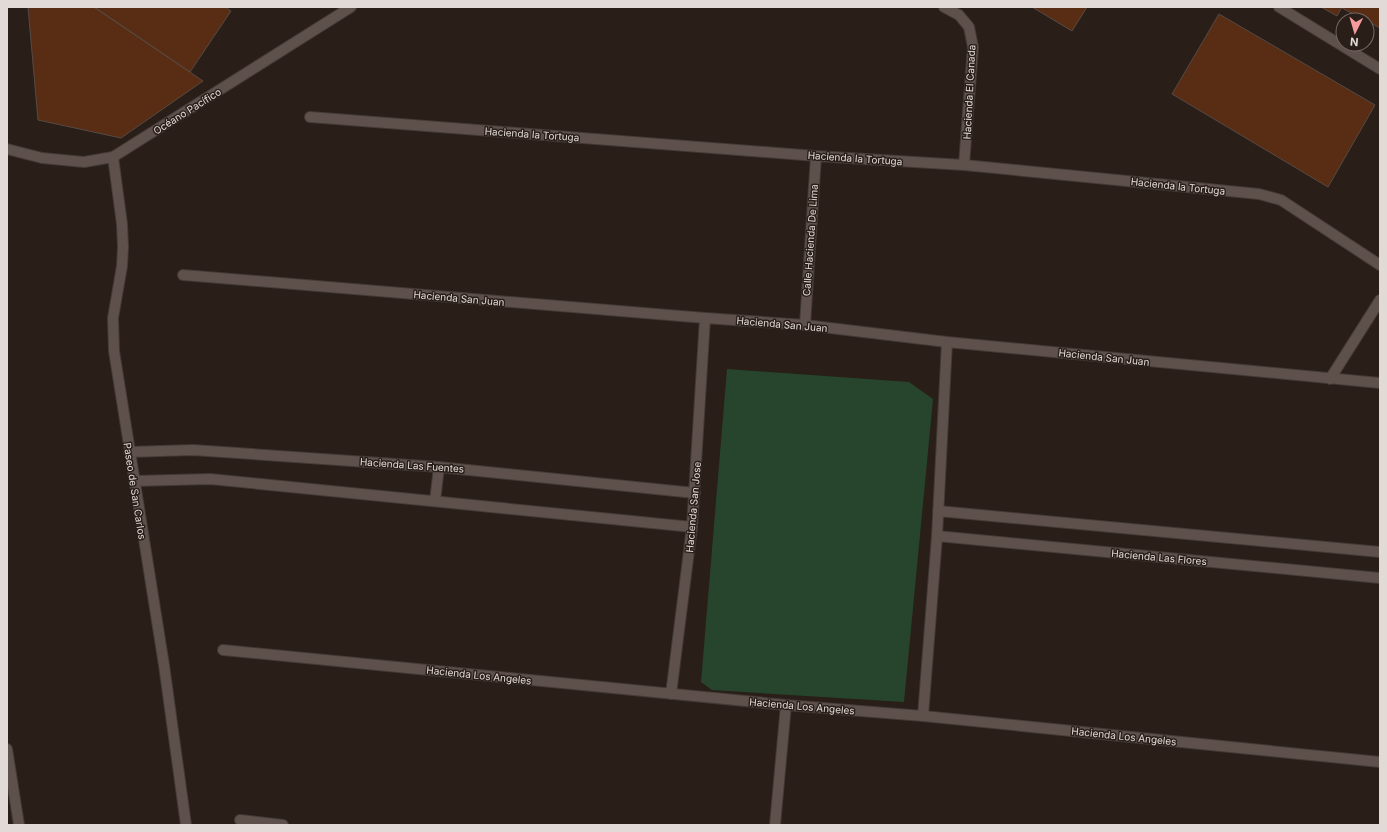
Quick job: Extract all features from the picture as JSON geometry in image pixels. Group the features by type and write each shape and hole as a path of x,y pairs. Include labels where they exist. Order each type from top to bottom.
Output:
{"street":[{"name":"Océano Pacífico","path":"7,149 42,158 84,162 113,157 351,7"},
{"name":"Hacienda El Canada","path":"944,7 959,14 969,27 973,47 964,165"},
{"path":"1279,7 1380,70"},
{"name":"Hacienda la Tortuga","path":"310,118 816,156 964,165 1259,194 1281,200 1380,265"},
{"name":"Calle Hacienda De Lima","path":"805,325 816,156"},
{"name":"Paseo de San Carlos","path":"113,157 122,224 123,247 122,266 113,318 114,351 164,665 186,825"},
{"name":"Hacienda San Juan","path":"183,275 805,325 947,342 1380,383"},
{"path":"1330,379 1380,300"},
{"name":"Hacienda San Jose","path":"671,694 692,527 705,318"},
{"path":"923,716 937,536 947,342"},
{"name":"Hacienda Las Fuentes","path":"129,452 193,450 439,467 695,493"},
{"path":"435,501 439,467"},
{"path":"134,481 210,479 692,527"},
{"path":"938,511 1380,552"},
{"name":"Hacienda Las Flores","path":"937,536 1380,578"},
{"name":"Hacienda Los Angeles","path":"223,650 786,705 923,716 1380,762"},
{"path":"775,825 786,705"},
{"path":"7,749 19,825"},
{"path":"240,820 283,825"}],"green space":[{"path":"727,369 909,382 933,399 904,702 712,690 701,682"}],"building":[{"path":"28,7 94,7 203,81 121,138 38,120"},
{"path":"94,7 225,7 231,11 190,72"},
{"path":"1032,7 1087,7 1072,31"},
{"path":"1321,7 1342,7 1339,12 1335,12 1335,15"},
{"path":"1380,7 1380,28 1375,25 1375,12 1350,12 1342,8"},
{"path":"1219,14 1375,105 1328,187 1172,94"}]}
